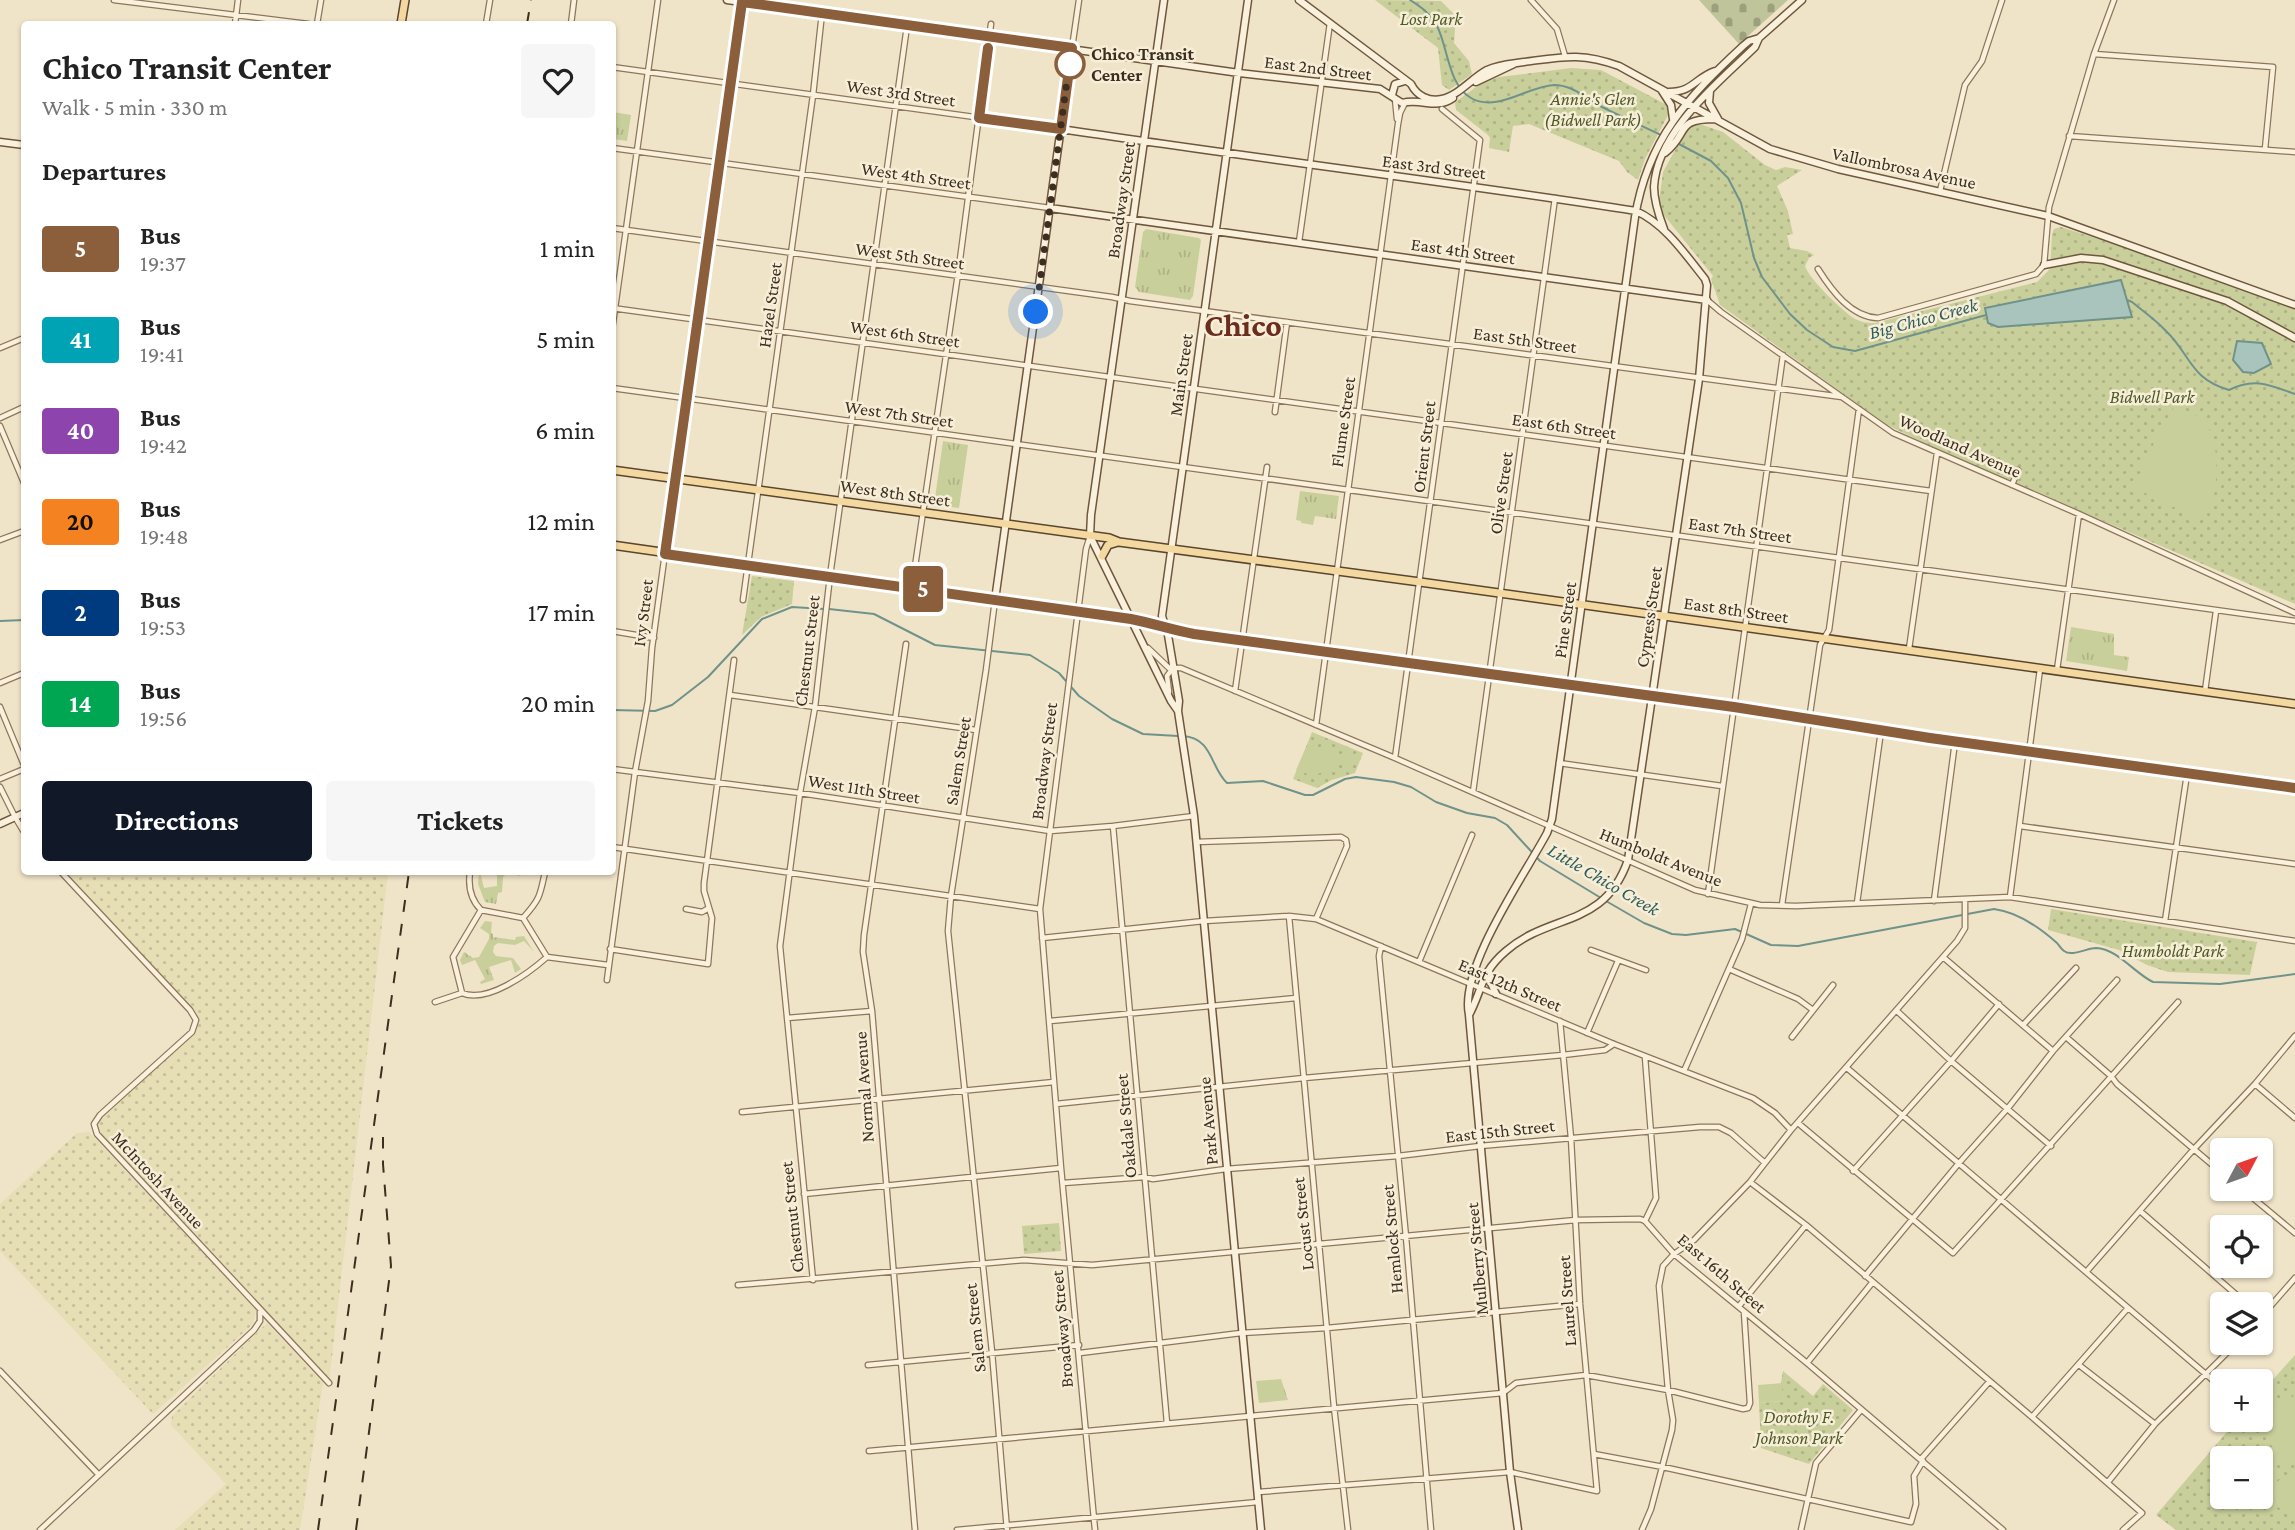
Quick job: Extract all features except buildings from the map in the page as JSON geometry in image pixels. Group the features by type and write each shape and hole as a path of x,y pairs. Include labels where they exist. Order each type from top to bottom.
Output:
{"main road":[{"path":"402,21 405,0"},
{"name":"West 8th Street","path":"616,471 1172,548"},
{"path":"1102,556 1108,545 1119,542"},
{"path":"616,546 1131,619 1181,632 1734,707 1881,731 2295,788"},
{"name":"East 8th Street","path":"1172,548 2295,704"}],"street":[{"path":"114,0 281,21"},
{"path":"235,21 238,0"},
{"path":"318,21 321,0"},
{"path":"486,21 490,0"},
{"path":"571,21 574,0"},
{"path":"616,295 658,0"},
{"name":"East 2nd Street","path":"727,0 1239,73 1380,89 1394,97"},
{"name":"Salem Street","path":"1007,1527 992,1352 949,944 951,897 990,642 1079,0"},
{"name":"Broadway Street","path":"1096,1530 1061,1168 1040,909 1069,671 1164,0"},
{"name":"Main Street","path":"1178,711 1174,668 1162,615 1248,0"},
{"path":"1299,0 1411,84 1414,90 1425,98 1434,100 1454,95"},
{"path":"1531,0 1557,29 1565,56"},
{"path":"1665,231 1654,194 1657,173 1664,155 1672,148 1676,135 1693,107 1755,47 1759,38 1802,0"},
{"path":"1940,191 1965,85 1982,61 2002,0"},
{"path":"2044,265 2049,206 2094,54 2114,0"},
{"name":"Ivy Street","path":"607,980 635,772 645,724 665,554 742,1"},
{"name":"Hazel Street","path":"743,600 822,13"},
{"path":"1298,242 1330,23"},
{"path":"912,587 991,24"},
{"name":"Chestnut Street","path":"813,1280 780,946 907,26"},
{"path":"1664,91 1686,91 1706,74 1717,70 1749,41 1759,38"},
{"path":"2094,54 2273,67 2265,149"},
{"name":"Vallombrosa Avenue","path":"1408,101 1440,104 1501,65 1582,56 1608,62 1783,154 2048,216 2295,305"},
{"name":"West 3rd Street","path":"616,68 1227,154"},
{"name":"Pine Street","path":"1469,1015 1467,1006 1470,983 1488,938 1550,826 1636,211 1648,169 1673,119 1717,70"},
{"path":"1405,81 1395,85 1394,97 1399,102 1408,101 1414,90"},
{"path":"1676,135 1693,120 1717,120 1709,103 1710,90"},
{"path":"1664,91 1671,103 1673,119"},
{"name":"Flume Street","path":"1394,97 1398,124"},
{"name":"Flume Street","path":"1316,725 1398,124 1408,101"},
{"name":"Orient Street","path":"1395,758 1480,140 1442,109"},
{"path":"2069,136 2295,152"},
{"path":"0,142 21,145"},
{"name":"West 4th Street","path":"616,148 1215,230"},
{"name":"East 3rd Street","path":"1227,154 1555,197 1636,211"},
{"name":"Olive Street","path":"1473,792 1555,197"},
{"path":"1636,211 1665,231 1705,279 1707,300"},
{"name":"West 5th Street","path":"616,229 1204,311"},
{"name":"East 4th Street","path":"1215,230 1707,300"},
{"path":"1818,269 1828,285 1850,307 1866,318 1878,318 2033,276 2044,265 2081,258 2103,260 2227,301 2295,338"},
{"name":"Woodland Avenue","path":"1707,300 1894,433 2295,613"},
{"name":"Cypress Street","path":"1479,987 1489,970 1506,951 1522,939 1578,917 1596,906 1618,883 1628,860 1699,379 1707,300"},
{"name":"West 6th Street","path":"616,308 1194,388"},
{"name":"East 5th Street","path":"1204,311 1842,397"},
{"path":"1275,412 1287,322"},
{"path":"0,348 21,339"},
{"path":"1708,894 1783,355"},
{"name":"East 6th Street","path":"1194,388 1931,491"},
{"name":"West 7th Street","path":"616,389 1182,467"},
{"path":"0,418 21,408"},
{"path":"1782,905 1820,645 1829,630 1859,409"},
{"path":"0,426 21,476"},
{"path":"1909,650 1937,453"},
{"name":"East 7th Street","path":"1182,467 2295,621"},
{"path":"1235,691 1267,467"},
{"path":"2011,485 2018,470"},
{"path":"2057,670 2079,514"},
{"path":"0,540 21,532"},
{"path":"1090,536 1178,711"},
{"path":"2205,691 2216,611"},
{"path":"616,632 654,638"},
{"name":"Humboldt Avenue","path":"1142,642 1169,668 1181,668 1708,894 1751,904 1782,905 2010,897 2295,942"},
{"name":"Normal Avenue","path":"906,644 863,952 872,1011 915,1530"},
{"path":"610,949 708,964 712,930 704,891 734,660"},
{"path":"1171,701 1167,676 1174,668"},
{"path":"2010,897 2040,668"},
{"path":"0,683 21,674"},
{"path":"730,695 976,730"},
{"path":"0,707 21,760"},
{"name":"Park Avenue","path":"1178,711 1194,816 1261,1530"},
{"path":"1857,903 1881,731"},
{"path":"1934,901 1955,741"},
{"path":"1559,763 1722,786"},
{"path":"0,779 21,768"},
{"name":"West 11th Street","path":"616,770 800,793 1050,831 1194,816"},
{"path":"2165,921 2187,774"},
{"path":"0,787 21,827"},
{"path":"0,824 21,814"},
{"name":"Oakdale Street","path":"1113,826 1167,1423"},
{"path":"2020,826 2295,864"},
{"path":"1419,962 1472,835"},
{"path":"1196,842 1341,836 1346,840 1347,846 1316,919"},
{"path":"616,848 1040,909"},
{"name":"McIntosh Avenue","path":"64,875 184,1003 196,1020 192,1032 100,1115 94,1124 97,1134 329,1383"},
{"path":"470,875 470,890 481,910"},
{"path":"523,918 538,902 544,875"},
{"path":"1642,1530 1663,1467 1673,1420 1668,1390 1660,1278 1663,1266 1674,1254 1694,1240 1750,1182 1791,1130 1957,941 1965,924 1965,900"},
{"path":"1684,1071 1742,939 1751,904"},
{"path":"686,909 702,912 709,908"},
{"path":"481,910 523,918 547,957"},
{"path":"462,993 453,957 481,910"},
{"name":"East 12th Street","path":"1042,938 1204,921 1289,916 1316,919 1587,1033 1752,1098 1775,1113 1791,1130"},
{"name":"Locust Street","path":"1289,916 1334,1407 1348,1530"},
{"name":"Hemlock Street","path":"1381,946 1379,956 1431,1530"},
{"path":"1591,950 1646,970"},
{"path":"435,1002 462,993 469,996 508,985 529,973 547,957 608,965"},
{"path":"1943,957 2053,1051"},
{"path":"1587,1033 1618,961"},
{"path":"2024,1024 2076,968"},
{"path":"1729,969 1798,999 1813,1010"},
{"path":"1489,970 1496,995"},
{"path":"1866,1276 2053,1051 2117,980"},
{"path":"1791,1037 1833,985"},
{"name":"Mulberry Street","path":"1479,987 1469,1015 1510,1472 1518,1530"},
{"path":"1050,1021 1296,998"},
{"path":"1798,1124 1954,1253 2178,1002"},
{"path":"1853,1171 1999,1004"},
{"path":"787,1018 872,1011"},
{"path":"1897,1011 2050,1146"},
{"name":"Laurel Street","path":"1510,1472 1597,1491 1580,1304 1571,1138 1560,1021"},
{"path":"2087,1271 2295,1036"},
{"path":"2066,1037 2210,1163"},
{"path":"1056,1104 1563,1055 1605,1050 1614,1044"},
{"path":"738,1285 1024,1260 1092,1265 1576,1220 1645,1221 1656,1198 1645,1056"},
{"path":"1847,1069 2210,1378"},
{"path":"742,1112 1054,1082"},
{"path":"2255,1084 2295,1118"},
{"name":"East 15th Street","path":"1063,1183 1145,1177 1153,1179 1480,1146 1718,1127 1731,1133 1765,1163"},
{"path":"804,1194 1061,1168"},
{"path":"1750,1182 1806,1225 2142,1513 2123,1530"},
{"path":"2257,1201 2295,1233"},
{"path":"2140,1211 2233,1292"},
{"name":"East 16th Street","path":"1645,1221 1674,1254 2003,1530"},
{"path":"1739,1306 1806,1225"},
{"path":"2273,1303 2295,1278"},
{"path":"1807,1363 1872,1283"},
{"path":"1080,1353 1241,1333 1327,1328 1580,1304"},
{"path":"2032,1416 2128,1308"},
{"path":"40,1530 254,1330 260,1321 260,1309"},
{"path":"869,1451 1503,1393 1516,1383 1586,1376 1668,1390 1743,1409 1748,1408 1750,1403 1744,1311"},
{"path":"868,1365 1079,1345"},
{"path":"2108,1482 2155,1424 2226,1355"},
{"path":"2079,1365 2155,1424"},
{"path":"0,1371 99,1475"},
{"path":"1594,1454 1911,1522 1916,1504 1914,1476 1922,1460 1989,1382"},
{"path":"1801,1530 1816,1463 1861,1410"},
{"path":"1258,1492 1510,1472"},
{"path":"957,1530 1258,1502"}],"shaded area":[{"path":"64,875 388,875 329,1383 97,1134 96,1119 195,1029 194,1015"},
{"path":"89,1132 256,1309 253,1324 153,1414 0,1251 0,1204 77,1133"},
{"path":"267,1323 323,1383 300,1530 175,1530 226,1484 171,1425 172,1416"}],"green space":[{"name":"Lost Park","path":"1375,0 1441,1 1456,16 1454,43 1469,61 1472,74 1449,90 1442,85 1438,48"},
{"path":"1699,0 1788,0 1739,44"},
{"name":"Annie's Glen (Bidwell Park)","path":"1571,68 1601,70 1667,105 1668,115 1645,159 1638,180 1627,172 1619,161 1529,124 1513,126 1509,152 1489,148 1488,135 1456,110 1455,103 1482,83 1499,77"},
{"path":"616,112 631,115 627,141 616,139"},
{"name":"Bidwell Park","path":"1697,123 1723,132 1765,165 1776,170 1785,167 1802,170 1777,186 1788,211 1793,234 1787,235 1790,248 1814,255 1805,266 1808,272 1833,301 1860,321 1875,323 2037,282 2050,269 2052,234 2054,229 2061,227 2155,257 2295,308 2295,604 1885,424 1720,305 1711,279 1713,276 1663,214 1659,201 1663,172 1685,132"},
{"path":"1146,229 1201,240 1193,296 1190,300 1139,292 1135,287 1143,232"},
{"path":"2174,407 2199,418 2210,431 2215,447 2213,501 2198,519 2137,489 2134,485"},
{"path":"943,441 968,445 959,508 934,505"},
{"path":"1300,491 1339,496 1336,519 1315,516 1313,525 1296,520"},
{"path":"752,576 794,581 792,604 761,617 742,635"},
{"path":"2071,627 2114,634 2114,655 2129,657 2127,671 2066,661"},
{"path":"1312,732 1363,753 1355,773 1317,788 1293,779"},
{"path":"1321,746 1355,761 1353,766 1336,763 1314,776 1296,770 1305,750 1309,747 1319,749"},
{"path":"479,875 484,888 497,886 497,875 505,875 502,892 498,893 496,904 485,902 478,884"},
{"name":"Humboldt Park","path":"2051,909 2257,942 2250,975 2168,972 2147,965 2119,950 2048,930"},
{"path":"485,921 492,922 493,937 515,940 516,937 524,936 534,952 524,941 515,945 498,943 493,952 496,956 513,958 521,969 515,973 511,960 489,967 494,980 481,984 485,979 475,960 462,965 460,960 464,952 473,958 479,957 489,939 489,934 480,928"},
{"path":"1059,1223 1061,1251 1024,1254 1022,1226"},
{"path":"2295,1355 2295,1530 2176,1530 2156,1515 2210,1452 2210,1509 2273,1509 2273,1446 2215,1446 2227,1432 2273,1432 2273,1380"},
{"name":"Dorothy F. Johnson Park","path":"1783,1371 1813,1396 1823,1384 1853,1410 1809,1464 1761,1448 1759,1403 1783,1401"},
{"path":"1281,1379 1288,1400 1259,1403 1256,1381"},
{"path":"1782,1383 1783,1401 1759,1403 1758,1385"},
{"path":"2295,1395 2295,1459 2287,1465 2261,1432 2273,1432 2273,1410"},
{"path":"2295,1469 2295,1519 2273,1504 2273,1488"}],"water":[{"path":"2121,280 2132,317 1998,327 1988,323 1985,308"},
{"path":"2237,341 2262,343 2271,364 2254,373 2243,372 2233,360"}],"waterway":[{"name":"Big Chico Creek","path":"1410,0 1435,22 1453,75 1463,92 1471,98 1481,102 1502,101 1544,86 1561,86 1574,90 1602,107 1661,135"},
{"name":"Big Chico Creek","path":"1679,144 1711,161 1728,178 1741,203 1754,258 1762,277 1790,314 1807,330 1833,347 1855,351 1986,315"},
{"name":"Big Chico Creek","path":"2127,300 2162,327 2206,380 2229,390 2254,383 2295,394"},
{"name":"Little Chico Creek","path":"616,710 655,711 672,705 708,677 762,619 792,607 824,609"},
{"name":"Little Chico Creek","path":"829,609 874,614 935,645 1030,655 1059,673 1079,696 1112,719 1143,734 1178,736"},
{"name":"Little Chico Creek","path":"0,621 21,620"},
{"name":"Little Chico Creek","path":"1183,736 1193,738 1206,748 1227,783 1263,781 1305,795 1313,795 1345,779 1356,777 1411,787 1436,802 1467,813 1495,818 1507,825 1540,861 1601,898"},
{"name":"Little Chico Creek","path":"1606,901 1644,923 1672,934 1686,935 1735,929 1771,945 1798,946 1994,909 2028,921 2067,953 2096,948 2112,952 2153,982 2220,984 2295,974"}],"railway":[{"path":"528,21 531,0"},
{"path":"318,1530 409,875"},
{"path":"356,1530 391,1266 383,1137"}],"bus line":[{"name":"5","path":"988,48 979,118 1061,129 1072,48 742,2 665,554 1131,619 1194,634 1734,707 1930,738 2295,788"}],"place":[{"name":"Chico Transit Center","path":"1070,64"}],"district":[{"name":"Chico","path":"1243,325"}],"route":[{"path":"1036,312 1070,58 1070,64"}]}
